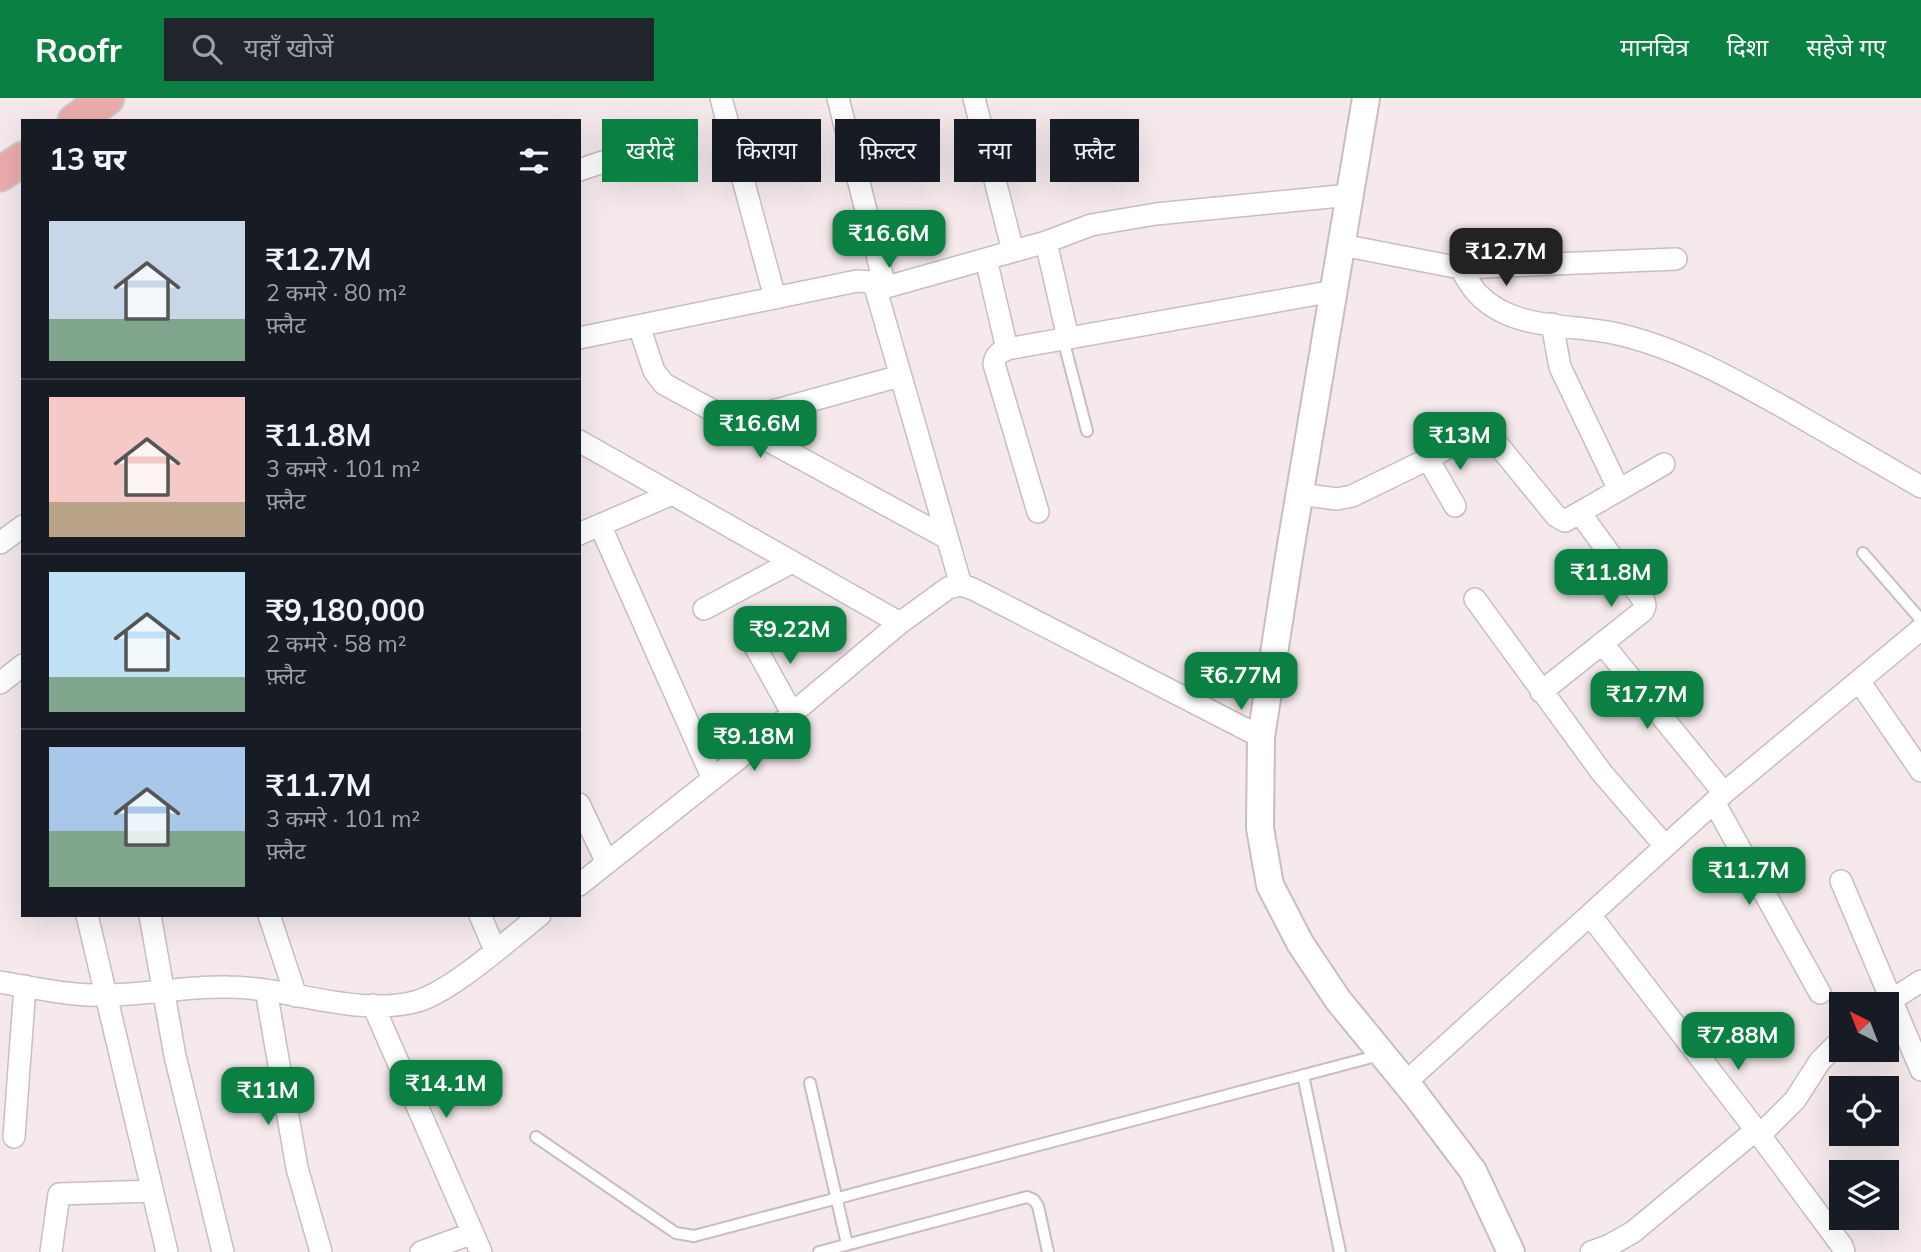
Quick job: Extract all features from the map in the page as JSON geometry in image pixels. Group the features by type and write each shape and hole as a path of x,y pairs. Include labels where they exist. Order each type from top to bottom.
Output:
{"main road":[{"path":"78,119 107,98"}],"street":[{"path":"721,98 775,298"},
{"path":"838,98 900,376 961,585"},
{"path":"974,98 1013,251"},
{"path":"1366,98 1261,737 1260,828 1270,885 1307,954 1338,1000 1406,1082 1473,1171 1511,1252"},
{"path":"581,169 602,162"},
{"path":"581,338 865,280 881,288 1046,242 1091,225 1156,214 1350,195"},
{"path":"1046,242 1065,338"},
{"path":"1342,245 1460,268 1676,259"},
{"path":"986,259 1007,349"},
{"path":"1460,268 1477,293 1493,307 1519,320 1613,333 1695,360 1734,379 1921,487"},
{"path":"1038,512 994,364 995,357 1007,349 1334,290"},
{"path":"1552,324 1560,367 1619,489"},
{"path":"639,326 658,379 947,538"},
{"path":"733,422 900,376"},
{"path":"1299,494 1343,499 1428,458 1478,430 1486,432 1556,516 1565,521 1664,464"},
{"path":"581,442 900,623"},
{"path":"1428,458 1455,506"},
{"path":"581,533 672,494"},
{"path":"1541,692 1643,611 1645,606 1580,513"},
{"path":"600,525 713,779"},
{"path":"0,543 21,527"},
{"path":"704,610 792,562"},
{"path":"581,883 713,779 900,623 948,588 961,585 1261,737"},
{"path":"1475,599 1602,773 1665,846"},
{"path":"1406,1082 1719,797 1921,629"},
{"path":"751,639 792,713"},
{"path":"1602,643 1719,797 1820,993"},
{"path":"0,683 21,667"},
{"path":"1859,681 1921,771"},
{"path":"581,808 607,863"},
{"path":"1841,881 1884,992"},
{"path":"1590,915 1758,1132 1842,1245 1844,1252"},
{"path":"87,917 167,1252"},
{"path":"150,917 178,1069 223,1252"},
{"path":"270,917 296,996"},
{"path":"481,917 495,950"},
{"path":"0,982 57,992 106,995 229,987 373,1005 394,1005 420,1000 449,985 537,917"},
{"path":"1899,996 1921,981"},
{"path":"14,1137 25,986"},
{"path":"266,990 297,1168 321,1252"},
{"path":"373,1005 477,1242 421,1252"},
{"path":"1899,1025 1921,1070"},
{"path":"1591,1252 1633,1232 1758,1132 1795,1100 1819,1061 1829,1051"},
{"path":"51,1252 59,1194 152,1191"}],"lane":[{"path":"1065,338 1087,431"},
{"path":"1863,553 1921,620"},
{"path":"536,1137 676,1233 694,1236 1383,1054"},
{"path":"1303,1075 1340,1252"},
{"path":"810,1083 847,1244"},
{"path":"820,1252 1027,1197 1034,1200 1038,1206 1048,1252"}]}
